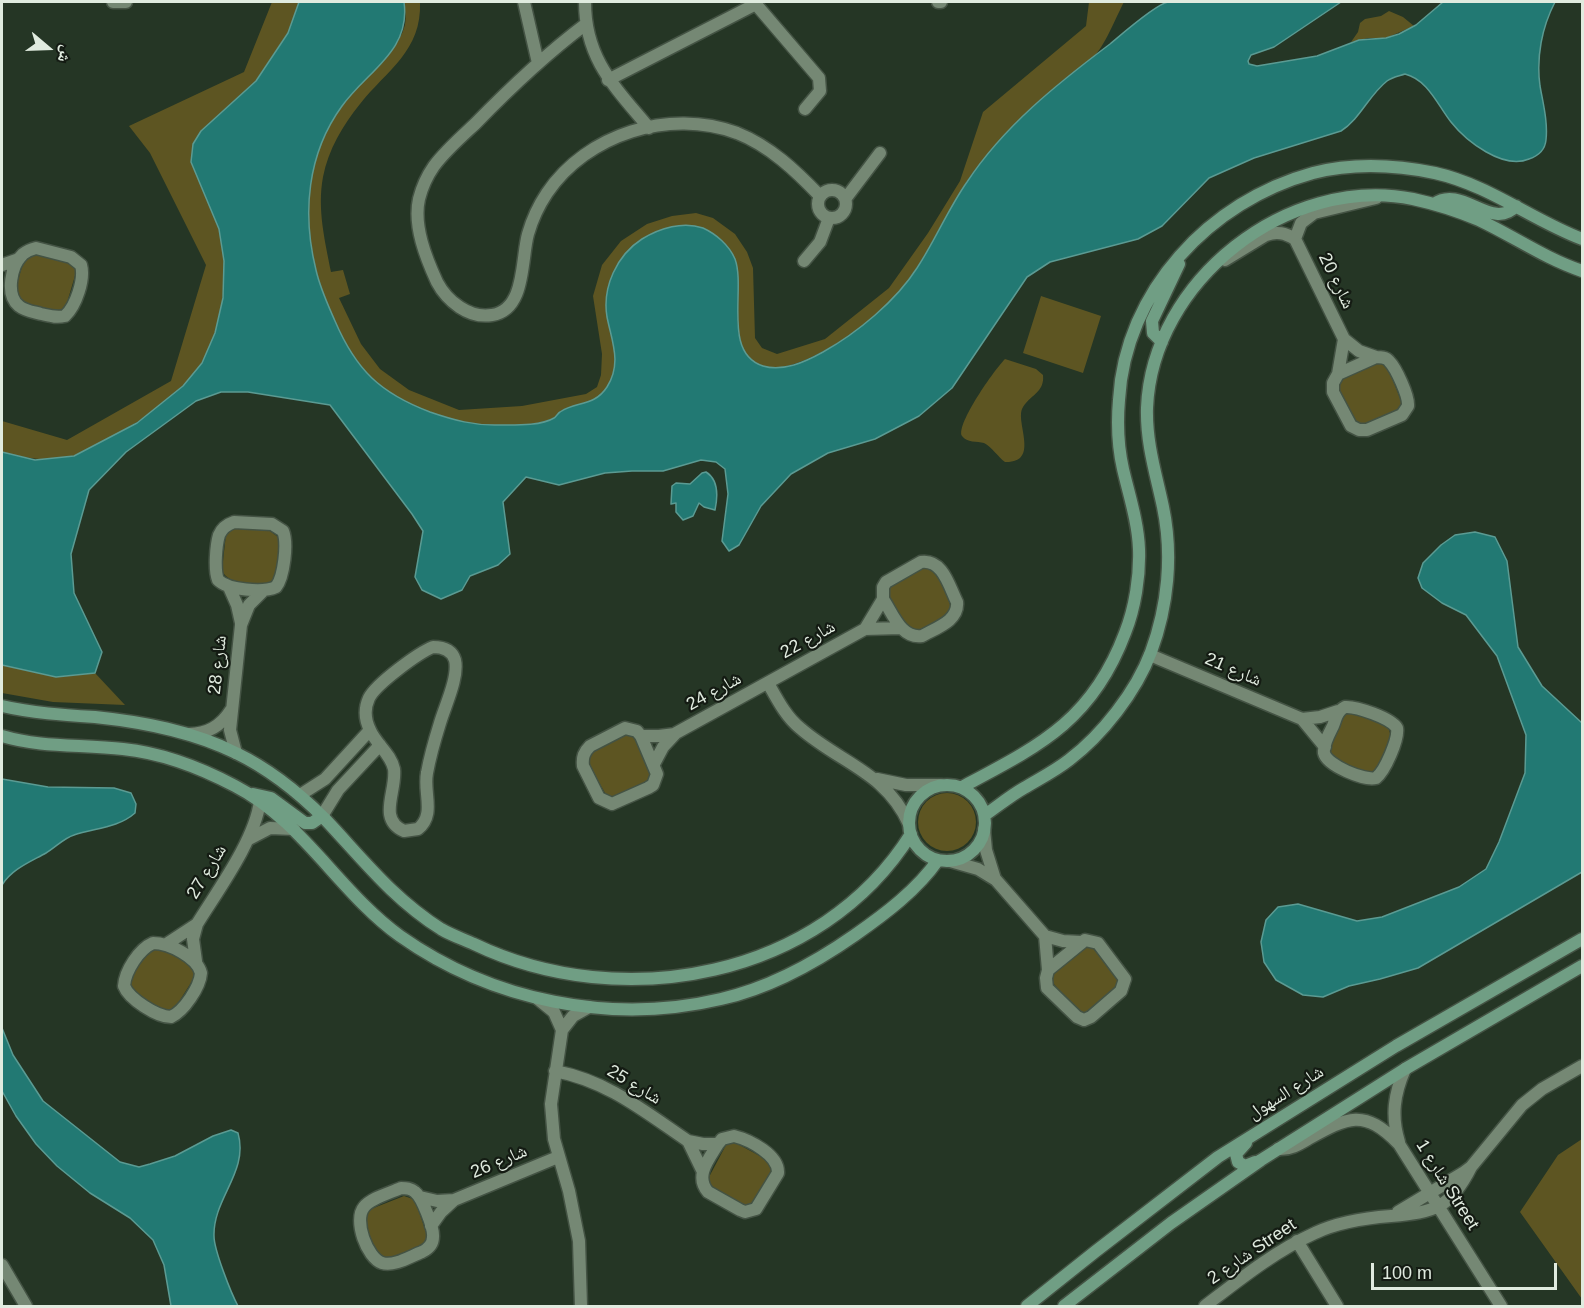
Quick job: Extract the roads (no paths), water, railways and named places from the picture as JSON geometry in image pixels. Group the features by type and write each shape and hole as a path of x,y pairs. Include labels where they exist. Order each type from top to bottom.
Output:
{"street":[{"path":"113,2 126,2"},
{"path":"525,2 538,63"},
{"path":"585,2 586,24 591,44 608,80 649,128"},
{"path":"608,80 755,3 819,78 820,91 805,109"},
{"path":"586,24 538,63 435,165 424,182 418,200 418,220 429,264 439,285 455,304 468,312 493,315 505,310 515,300 520,287 529,232 536,213 558,178 573,163 608,140 628,132 678,124 708,126 736,133 763,146 778,157 820,196"},
{"path":"846,198 834,189 823,192 818,201 820,212 829,218 843,213 846,209 846,198 880,153"},
{"path":"962,788 1029,752 1061,729 1088,701 1109,670 1126,631 1137,590 1139,548 1122,466 1118,432 1119,398 1124,365 1133,332 1148,301 1166,273 1188,247 1215,221 1245,200 1279,184 1315,173 1356,166 1395,167 1437,174 1478,187 1582,239"},
{"path":"985,815 1014,794 1069,761 1090,742 1126,699 1150,655 1161,620 1167,583 1168,545 1163,508 1148,439 1147,406 1152,374 1162,342 1174,316 1208,270 1229,250 1277,219 1303,208 1331,201 1384,196 1434,204 1479,220 1543,255 1582,271"},
{"name":"شارع 20","path":"1295,239 1301,224 1314,213 1384,196"},
{"path":"1434,204 1441,199 1457,199 1497,215 1511,212 1516,206"},
{"path":"804,261 820,242 829,218"},
{"name":"شارع 20","path":"1208,270 1266,235 1281,232 1295,239 1344,339"},
{"path":"1162,342 1154,333 1152,321 1188,247"},
{"path":"2,265 19,259 29,250 43,249 77,260 83,271 70,311 58,318 23,309 14,302 2,280"},
{"path":"10,291 19,259"},
{"path":"1344,339 1359,351 1376,357 1384,357 1391,362 1407,396 1408,406 1402,415 1367,430 1355,429 1333,392 1333,382 1338,374 1344,339"},
{"path":"1338,374 1376,357"},
{"name":"شارع 28","path":"236,753 230,730 241,625 249,605 263,591 276,587 280,582 285,537 283,531 272,524 234,522 223,529 219,535 216,574 223,585 229,587 237,605 241,625"},
{"name":"شارع 22","path":"768,683 865,629 901,628 912,637 922,636 953,618 956,614 957,602 940,568 926,561 886,582 883,587 883,599 865,629"},
{"path":"229,587 263,591"},
{"path":"883,599 901,628"},
{"path":"442,647 450,651 455,658 454,677 426,776 429,810 427,818 418,829 412,832 404,831 393,823 389,810 394,770 391,760 370,730 366,720 366,710 373,691 425,650 442,647"},
{"name":"شارع 21","path":"1150,655 1302,719 1324,747 1326,757 1333,765 1372,779 1380,776 1397,737 1397,728 1391,721 1353,707 1345,707 1320,717 1302,719"},
{"path":"768,683 781,706 798,727 834,754 873,777 895,797 917,846 926,855 978,869 996,880 1046,936 1063,941 1090,940 1098,943 1125,979 1121,991 1091,1017 1084,1020 1077,1017 1047,988 1046,936"},
{"name":"شارع 24","path":"676,733 663,747 654,764 657,774 653,784 617,803 612,804 599,798 583,766 583,755 590,746 618,730 631,729 641,736 676,733 768,683"},
{"path":"2,706 23,711 126,721 189,735 236,753 263,768 300,795 373,873 399,897 442,929 498,956 540,969 584,977 628,981 703,972 765,953 821,924 871,884 896,857 910,829 910,813 921,794 941,785"},
{"name":"شارع 28","path":"189,735 209,731 226,717 231,709"},
{"path":"1324,747 1338,711"},
{"path":"300,795 325,779 370,730"},
{"path":"2,736 39,744"},
{"path":"641,736 654,764"},
{"path":"2,744 125,749 152,753 203,771 260,801 294,829 367,907 398,934 457,971 501,989 538,999 589,1007 657,1009 690,1006 723,999 775,981 823,957 868,925 944,860 959,859 976,847 984,830"},
{"path":"248,793 271,798 306,823 318,821 338,790 380,745"},
{"path":"873,777 906,785 951,785 972,794 980,803 985,815 986,850 996,880"},
{"name":"شارع 27","path":"197,924 165,945 153,943 147,946 124,979 126,992 130,997 165,1017 176,1014 197,985 201,972 193,946 197,924 249,839 260,801"},
{"name":"شارع 27","path":"249,839 270,828 294,829"},
{"name":"شارع السهول","path":"1027,1306 1218,1157 1396,1046 1582,939"},
{"path":"1048,970 1081,942"},
{"path":"165,945 196,961"},
{"path":"1064,1306 1171,1223 1277,1149 1405,1069 1582,966"},
{"path":"538,999 554,1012 562,1030"},
{"path":"581,1306 576,1224 569,1191 558,1157 551,1122 551,1104 562,1030 573,1016 589,1007"},
{"path":"1440,1206 1455,1193 1471,1167 1522,1105 1542,1089 1582,1066"},
{"path":"1395,1140 1394,1100 1405,1069"},
{"name":"شارع 25","path":"555,1071 584,1078 611,1089 688,1141 718,1144 722,1139 734,1136 772,1155 778,1167 775,1179 756,1209 745,1212 708,1192 702,1183 703,1172 688,1141"},
{"path":"1277,1149 1290,1148 1344,1122 1356,1119 1382,1127 1395,1140"},
{"path":"1261,1160 1245,1166 1241,1165 1236,1158 1238,1150 1263,1129"},
{"name":"شارع 1 Street","path":"1395,1140 1432,1193 1502,1306"},
{"path":"703,1172 718,1144"},
{"name":"شارع 26","path":"454,1200 431,1226 433,1242 427,1250 387,1264 381,1263 372,1256 359,1227 360,1214 369,1203 401,1188 408,1188 420,1197 437,1201 454,1200 558,1157"},
{"name":"شارع 2 Street","path":"1392,1215 1432,1193 1471,1167"},
{"path":"420,1197 431,1226"},
{"name":"شارع 2 Street","path":"1204,1306 1297,1241 1339,1224 1392,1215 1422,1213 1440,1206"},
{"path":"1297,1241 1337,1306"},
{"path":"2,1265 26,1306"}],"water":[{"path":"1179,1 1341,2 1274,47 1251,55 1249,64 1257,66 1317,56 1359,40 1386,38 1399,34 1416,25 1443,2 1555,2 1543,32 1540,53 1539,75 1546,119 1546,140 1544,147 1535,156 1519,161 1508,161 1486,152 1475,145 1451,122 1420,82 1405,74 1391,78 1375,93 1354,120 1341,131 1254,158 1209,178 1162,226 1138,239 1050,262 1027,277 952,388 919,416 875,439 828,453 791,474 761,506 739,545 729,551 722,541 728,494 725,469 716,462 701,460 663,471 605,473 559,485 526,477 503,502 510,554 498,565 470,576 462,590 441,599 422,590 415,577 423,531 330,405 248,392 221,392 196,401 126,452 89,490 71,554 74,593 102,652 95,673 56,677 2,665 2,452 35,460 74,456 137,423 183,386 202,363 215,333 223,298 224,261 219,229 191,162 193,144 201,131 256,81 288,33 299,2 404,2 401,34 385,59 352,93 330,125 321,144 311,185 309,228 316,270 324,296 343,338 361,366 372,378 412,405 464,422 482,425 520,425 549,421 566,409 591,401 607,387 612,378 615,361 606,306 609,283 619,263 633,246 649,235 664,229 688,225 703,228 722,240 729,249 735,259 738,272 739,334 743,348 750,359 771,368 786,367 809,359 836,344 875,315 908,280 924,258 967,182 1015,124 1070,75 1139,20 1163,4"},
{"path":"706,472 715,484 717,494 715,510 699,503 693,516 683,520 676,512 676,503 671,504 672,486 676,483 690,484"},
{"path":"1475,532 1495,537 1507,561 1518,647 1542,686 1582,723 1582,872 1418,968 1349,986 1323,997 1303,995 1276,980 1264,962 1261,942 1266,920 1278,907 1298,904 1357,921 1382,917 1459,887 1486,869 1499,842 1525,773 1526,735 1497,656 1466,615 1442,603 1422,588 1418,578 1423,563 1441,545 1455,535"},
{"path":"2,779 48,787 114,788 131,793 136,804 135,813 114,825 67,838 16,870 2,885"},
{"path":"2,1028 13,1055 43,1101 120,1162 139,1167 175,1156 213,1136 231,1130 238,1133 239,1160 219,1209 214,1236 227,1282 238,1306 171,1306 164,1265 153,1240 130,1218 90,1193 57,1166 36,1144 16,1116 2,1091"}]}
